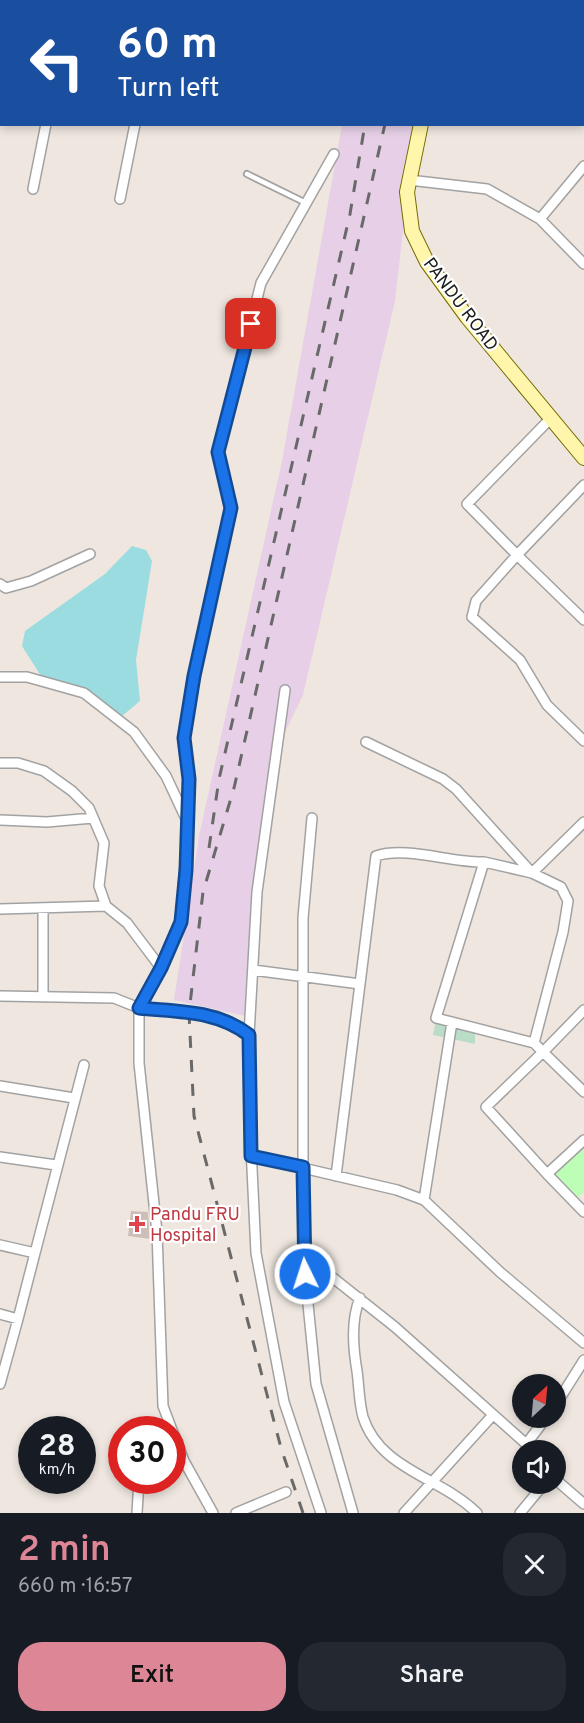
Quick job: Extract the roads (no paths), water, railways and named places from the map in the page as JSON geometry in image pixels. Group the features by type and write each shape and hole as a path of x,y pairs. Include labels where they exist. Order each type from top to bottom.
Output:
{"street":[{"path":"33,189 46,126"},
{"path":"120,199 135,126"},
{"name":"PANDU ROAD","path":"421,126 407,192 412,231 427,262 467,317 584,458"},
{"path":"167,1416 163,1406 157,1232 140,1063 139,1008 161,968 181,922 189,779 184,738 194,676 231,508 218,452 261,283 334,153"},
{"path":"540,219 584,166"},
{"path":"410,180 487,189 540,219 584,264"},
{"path":"551,418 467,504 584,620"},
{"path":"584,485 476,601 472,616 520,660 547,705 584,741"},
{"path":"0,584 6,588 31,581 90,555"},
{"path":"0,678 27,677 84,693 134,732 166,776 188,823"},
{"path":"285,690 257,892 249,1035 251,1156 256,1253 282,1391 321,1513"},
{"path":"366,742 456,789 532,873"},
{"path":"0,764 18,763 44,771 72,791 89,808 104,843 99,886 106,906 127,923 161,968"},
{"path":"0,820 47,822 93,818"},
{"path":"312,818 303,918 303,1254 316,1384 353,1513"},
{"path":"532,873 584,822"},
{"path":"336,1176 376,856 402,854 459,862 484,862 532,873 561,887 568,901 563,932 534,1043"},
{"path":"484,862 436,1018 534,1043 584,1092"},
{"path":"0,909 106,906"},
{"path":"43,909 43,996"},
{"path":"252,970 360,984"},
{"path":"0,996 114,998 139,1008 216,1016 234,1024 249,1035"},
{"path":"582,1205 547,1174 486,1107 584,1010"},
{"path":"424,1200 452,1022"},
{"path":"0,1384 84,1065"},
{"path":"0,1086 74,1098"},
{"path":"547,1174 584,1140"},
{"path":"251,1156 397,1190 424,1200 500,1272 584,1343"},
{"path":"0,1157 56,1166"},
{"path":"0,1245 35,1253"},
{"path":"303,1254 360,1298 521,1440"},
{"path":"360,1298 354,1311 356,1364 363,1417 378,1445 404,1469 433,1480 477,1513"},
{"path":"0,1314 18,1319"},
{"path":"566,1389 584,1360"},
{"path":"404,1513 492,1416"},
{"path":"186,1465 213,1513"},
{"path":"566,1488 584,1504"},
{"path":"236,1513 286,1492"},
{"path":"137,1513 138,1494"},
{"path":"520,1513 536,1494"}],"lane":[{"path":"248,174 306,203"}],"water":[{"path":"132,546 146,550 152,561 136,660 140,701 122,716 84,693 41,676 22,646 25,631 105,574"}],"railway":[{"path":"209,848 219,779 350,214 365,126"},
{"path":"303,1513 281,1448 194,1116 189,1013 203,892 234,788 385,126"}],"place":[{"name":"Pandu FRU Hospital","path":"137,1224"}]}
